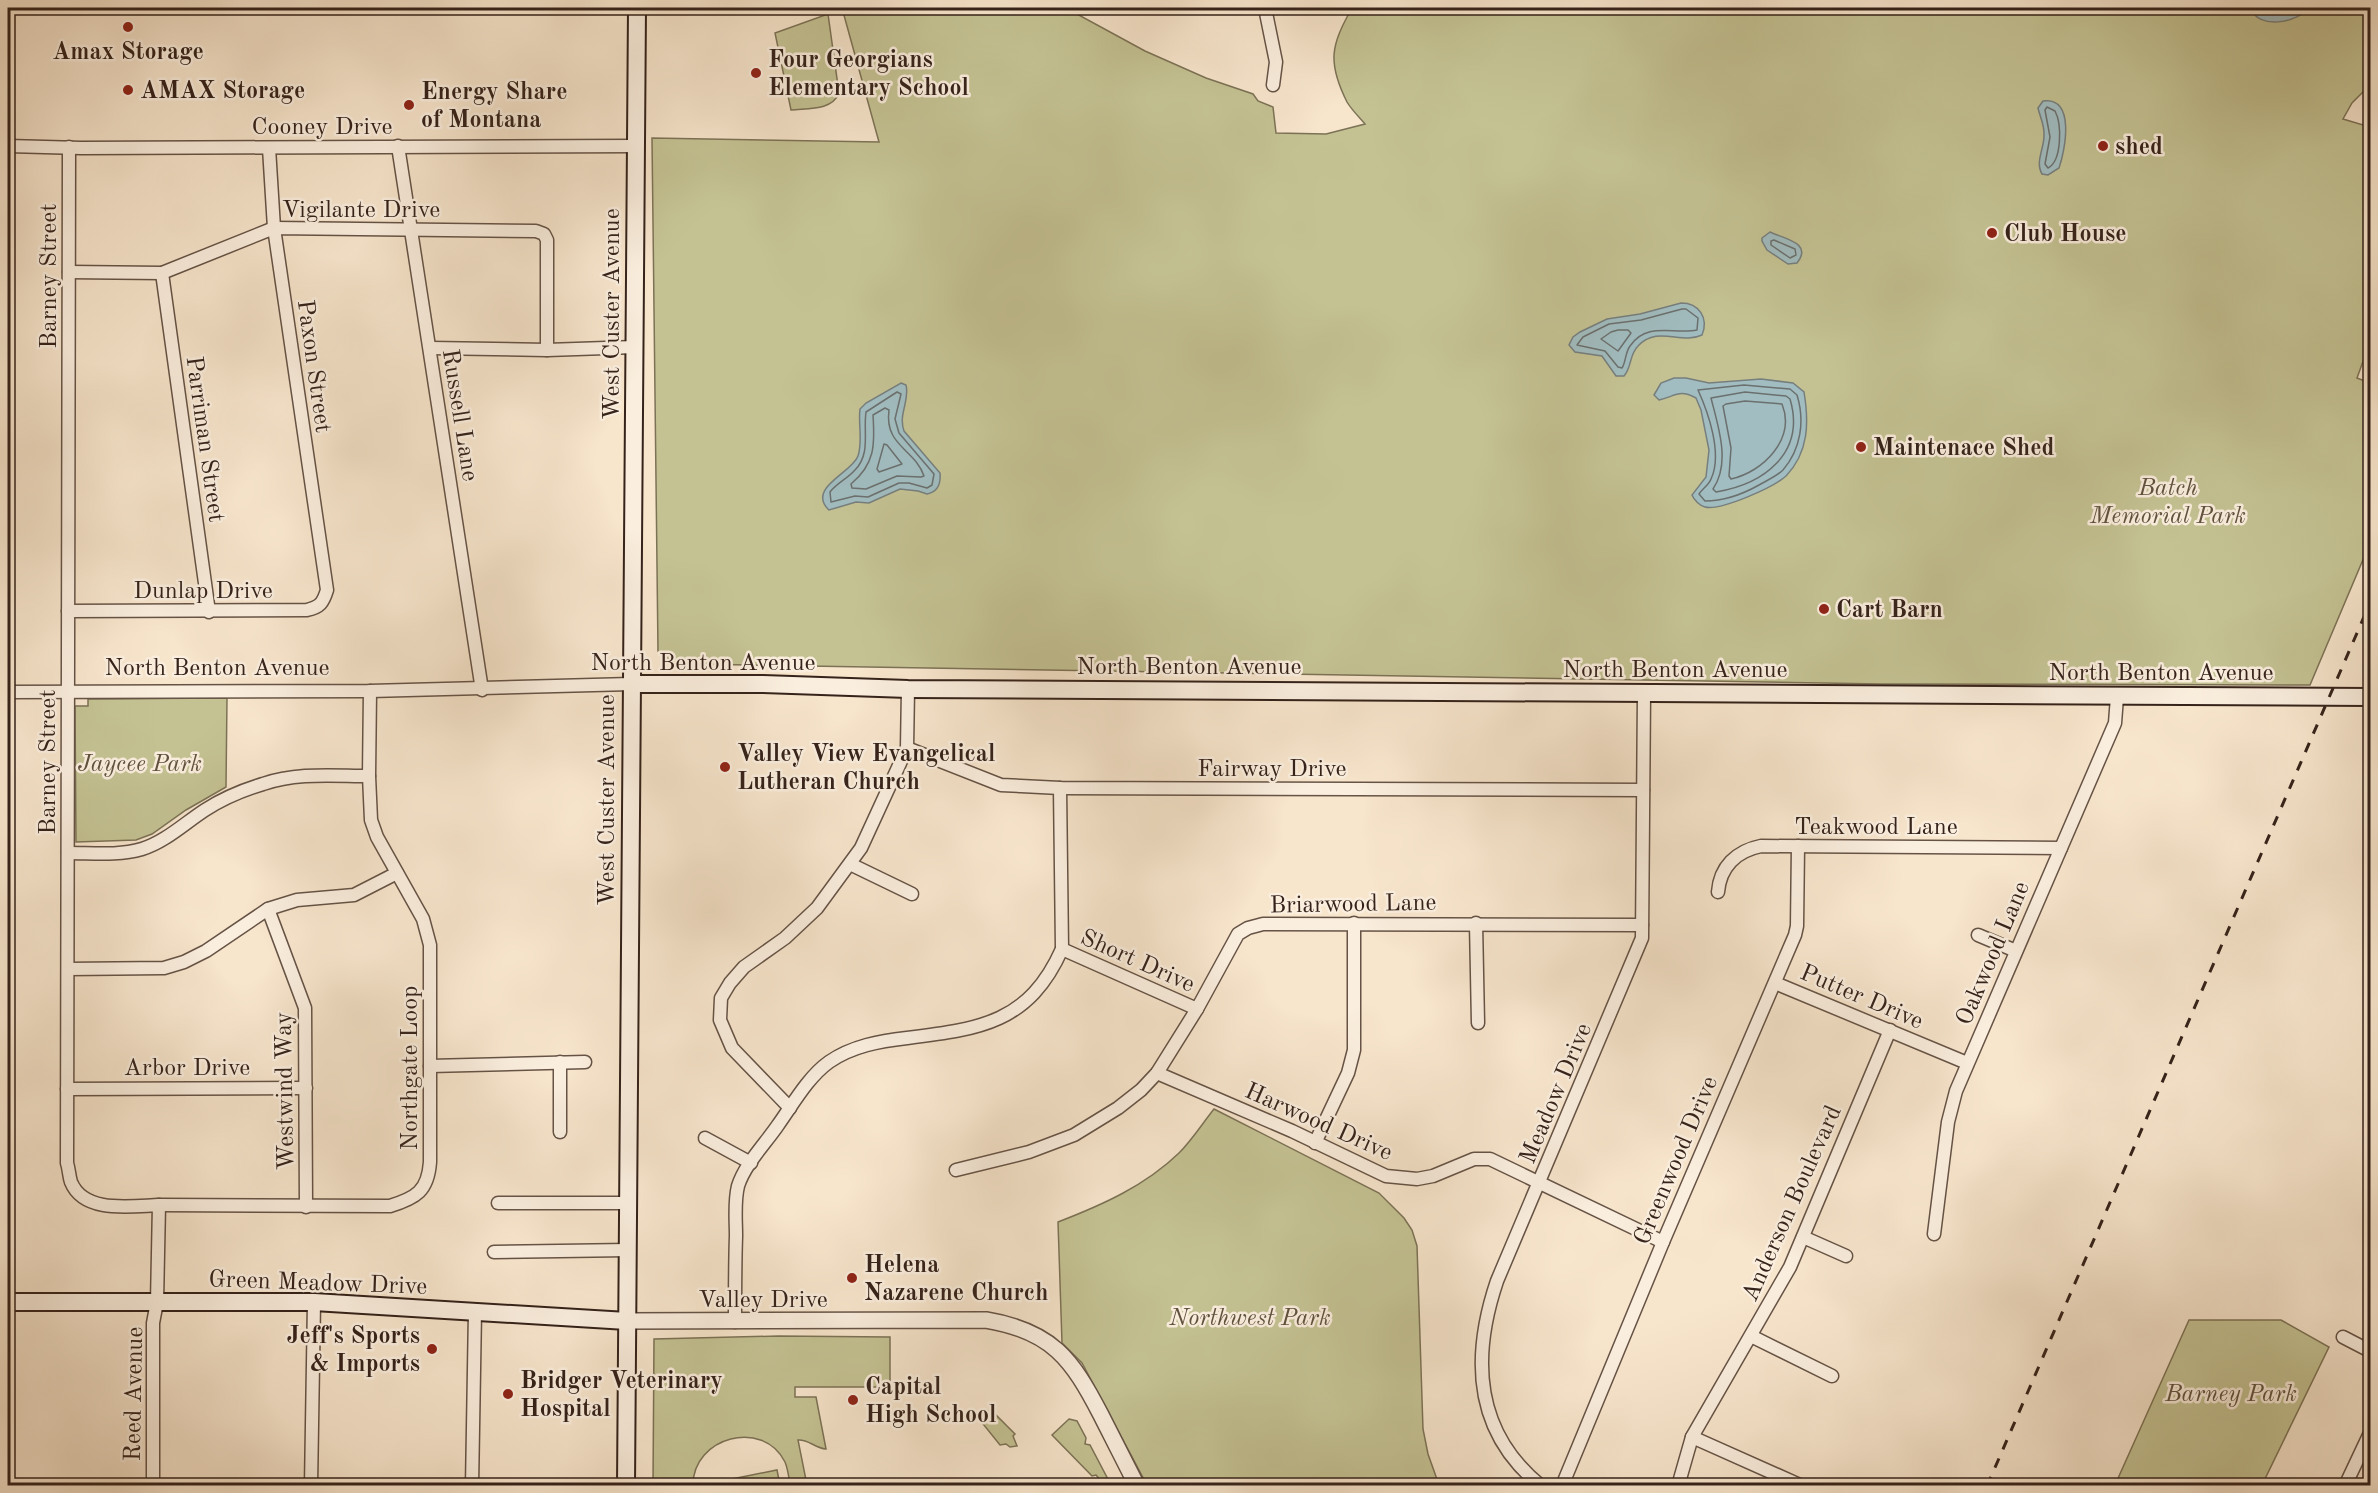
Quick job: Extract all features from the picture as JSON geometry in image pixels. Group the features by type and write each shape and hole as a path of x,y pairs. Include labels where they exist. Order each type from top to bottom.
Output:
{"main road":[{"name":"West Custer Avenue","path":"626,1485 637,8"},
{"name":"North Benton Avenue","path":"631,684 763,684 908,689 2370,697"},
{"name":"Green Meadow Drive","path":"8,1302 314,1302 627,1321"}],"street":[{"path":"1265,8 1276,62 1273,85"},
{"name":"Cooney Drive","path":"8,146 269,148 636,146"},
{"name":"Russell Lane","path":"398,146 482,690"},
{"name":"Barney Street","path":"69,147 67,1163 72,1183 85,1199 105,1206 159,1206"},
{"name":"Paxon Street","path":"269,148 274,228 327,590"},
{"name":"Vigilante Drive","path":"69,272 162,273 274,228 536,231 544,234 547,240 547,350"},
{"name":"Parriman Street","path":"162,273 209,612"},
{"path":"430,348 547,350 635,347"},
{"name":"Dunlap Drive","path":"68,611 307,610 318,607 327,590"},
{"name":"North Benton Avenue","path":"8,692 482,690 631,684"},
{"path":"790,1108 732,1048 720,1020 721,998 744,967 785,938 817,908 861,848 907,748 908,689"},
{"name":"Northgate Loop","path":"159,1206 390,1206 410,1200 428,1181 430,1165 430,945 423,919 377,837 371,820 370,691"},
{"name":"Meadow Drive","path":"1541,1485 1516,1462 1496,1432 1485,1401 1481,1368 1485,1326 1490,1303 1642,938 1644,693"},
{"name":"Oakwood Lane","path":"1934,1234 1951,1106 1967,1063 2115,723 2117,697"},
{"name":"Fairway Drive","path":"907,748 1001,785 1060,788 1643,790"},
{"path":"68,853 115,853 142,849 160,841 214,805 265,783 302,776 369,776"},
{"path":"735,1322 737,1194 741,1179 809,1081 829,1062 859,1047 892,1040 961,1032 996,1020 1017,1008 1034,993 1052,971 1062,949 1060,788"},
{"name":"Teakwood Lane","path":"1718,892 1724,870 1739,853 1761,846 2061,848"},
{"name":"Greenwood Drive","path":"1562,1485 1797,926 1798,846"},
{"path":"850,864 912,894"},
{"path":"68,969 164,968 184,963 206,951 268,909 297,900 354,895 397,873"},
{"name":"Westwind Way","path":"268,909 304,1003 306,1207"},
{"path":"1315,1143 1348,1073 1353,1057 1354,923"},
{"name":"Briarwood Lane","path":"956,1170 1029,1152 1074,1135 1118,1108 1157,1073 1197,1009 1238,934 1248,928 1263,924 1354,923 1642,925"},
{"path":"1476,923 1478,1023"},
{"path":"1978,935 2016,951"},
{"name":"Short Drive","path":"1062,949 1197,1009"},
{"name":"Putter Drive","path":"1774,982 1967,1063"},
{"name":"Anderson Boulevard","path":"1677,1485 1692,1437 1773,1300 1803,1237 1890,1030"},
{"path":"560,1062 560,1132"},
{"path":"430,1066 585,1062"},
{"name":"Harwood Drive","path":"1157,1073 1373,1171 1400,1178 1433,1176 1464,1162 1483,1158 1499,1162 1663,1242"},
{"name":"Arbor Drive","path":"67,1089 306,1088"},
{"path":"705,1138 751,1163"},
{"path":"498,1203 628,1203"},
{"path":"157,1302 159,1206"},
{"path":"1803,1237 1846,1256"},
{"path":"494,1252 628,1250"},
{"name":"Reed Avenue","path":"153,1485 153,1323 157,1302"},
{"path":"311,1485 314,1302"},
{"path":"472,1485 475,1311"},
{"name":"Valley Drive","path":"627,1321 986,1320 1022,1328 1048,1343 1071,1363 1080,1375 1137,1485"},
{"path":"1751,1336 1832,1376"},
{"path":"2343,1336 2370,1351"},
{"path":"2345,1485 2370,1433"},
{"path":"1692,1437 1802,1485"}],"green space":[{"name":"Batch Memorial Park","path":"842,8 1066,8 1145,51 1206,78 1253,94 1258,101 1273,107 1276,133 1326,134 1365,124 1347,102 1336,76 1334,64 1336,43 1352,8 2370,8 2370,85 2352,103 2343,119 2370,127 2370,342 2357,378 2370,383 2370,543 2310,685 1882,684 690,664 670,660 658,651 652,138 879,142"},
{"path":"828,14 839,93 836,99 825,106 791,110 775,33"},
{"name":"Jaycee Park","path":"227,698 226,787 186,810 152,834 136,840 76,842 75,706 88,706 88,699"},
{"name":"Northwest Park","path":"1214,1109 1379,1193 1404,1218 1412,1230 1417,1246 1423,1429 1428,1454 1439,1485 1147,1485 1082,1363 1062,1343 1058,1222 1107,1201 1137,1185 1166,1165 1184,1148"},
{"name":"Barney Park","path":"2189,1320 2281,1320 2329,1347 2262,1485 2115,1485"},
{"path":"778,1336 890,1337 890,1387 795,1387 795,1397 816,1397 826,1449 798,1440 807,1485 790,1485 785,1462 775,1448 761,1440 746,1437 731,1439 716,1445 704,1455 696,1468 693,1485 653,1485 654,1339"},
{"path":"982,1409 993,1412 1015,1434 1013,1436 1017,1446 1000,1445 975,1414"},
{"path":"1069,1419 1077,1421 1086,1438 1085,1444 1090,1445 1111,1485 1101,1485 1103,1483 1096,1475 1092,1476 1052,1435"},
{"path":"777,1470 780,1485 702,1485"}],"water":[{"path":"2251,8 2308,8 2296,17 2269,22 2255,15"},
{"path":"2043,101 2053,102 2060,107 2066,126 2064,150 2059,168 2048,175 2042,174 2039,165 2044,132 2038,108"},
{"path":"1770,232 1799,246 1802,251 1797,263 1788,264 1767,250 1762,238"},
{"path":"1681,303 1693,306 1701,313 1704,323 1702,335 1686,338 1662,336 1646,340 1635,350 1624,376 1616,376 1602,356 1575,352 1569,345 1573,337 1580,332 1607,319 1640,314"},
{"path":"1674,378 1709,383 1761,379 1793,383 1804,392 1807,414 1806,436 1794,467 1780,481 1747,497 1713,507 1699,504 1692,495 1706,477 1709,450 1701,410 1696,398 1690,395 1678,394 1659,400 1654,395 1661,383"},
{"path":"901,383 906,385 907,391 902,419 904,431 940,473 938,487 927,494 900,489 869,503 856,502 829,510 823,502 826,488 848,469 858,456 860,409 866,403"}],"railway":[{"path":"1987,1486 2370,603"}],"place":[{"name":"Amax Storage","path":"128,27"},
{"name":"Four Georgians Elementary School","path":"756,73"},
{"name":"AMAX Storage","path":"128,90"},
{"name":"Energy Share of Montana","path":"409,105"},
{"name":"shed","path":"2103,146"},
{"name":"Club House","path":"1992,233"},
{"name":"Maintenace Shed","path":"1861,447"},
{"name":"Cart Barn","path":"1824,609"},
{"name":"Valley View Evangelical Lutheran Church","path":"725,767"},
{"name":"Helena Nazarene Church","path":"852,1278"},
{"name":"Jeff's Sports & Imports","path":"432,1349"},
{"name":"Bridger Veterinary Hospital","path":"508,1394"},
{"name":"Capital High School","path":"853,1400"}]}
